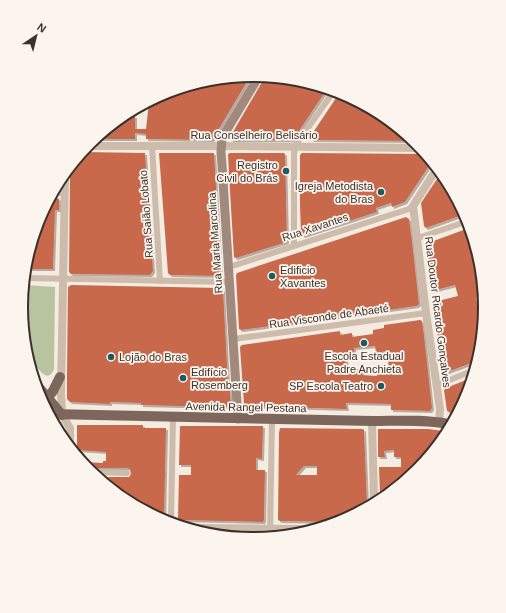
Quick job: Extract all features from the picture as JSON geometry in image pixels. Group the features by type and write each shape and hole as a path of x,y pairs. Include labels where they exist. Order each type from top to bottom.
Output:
{"main road":[{"name":"Rua Maria Marcolina","path":"238,419 221,146 222,138 256,82"},
{"path":"47,398 60,377"},
{"name":"Avenida Rangel Pestana","path":"56,414 444,423"}],"street":[{"path":"294,245 295,146 331,95"},
{"name":"Rua Conselheiro Belisário","path":"95,146 413,148"},
{"name":"Rua Saião Lobato","path":"152,146 160,280"},
{"path":"413,206 434,173"},
{"path":"65,183 60,377 56,414 70,428 70,438"},
{"path":"59,193 65,193"},
{"name":"Rua Xavantes","path":"229,267 402,211 413,206"},
{"name":"Rua Doutor Ricardo Gonçalves","path":"413,206 426,313 440,409 444,423"},
{"path":"418,238 462,223"},
{"path":"30,278 230,282"},
{"name":"Rua Visconde de Abaeté","path":"234,339 426,313"},
{"path":"437,385 468,373"},
{"path":"171,516 173,417"},
{"path":"271,531 272,419"},
{"path":"372,421 374,496"},
{"path":"101,472 127,473"},
{"path":"220,529 261,531"}],"green space":[{"path":"29,285 55,287 54,369 52,373 46,376 38,369 32,350 28,321"}],"building":[{"path":"247,82 211,140 146,139 146,134 135,133 135,139 103,139 134,116 135,116 135,129 146,129 148,108 153,105 181,93 195,89 224,83"},
{"path":"262,82 282,83 324,93 293,140 231,140 230,137"},
{"path":"336,98 378,119 405,141 312,140 310,137"},
{"path":"89,152 145,153 153,271 150,275 71,274 69,272 70,176"},
{"path":"159,153 214,153 221,276 170,275 168,273"},
{"path":"302,153 418,154 429,166 405,202 392,207 391,203 376,208 377,212 303,236 301,234 300,155"},
{"path":"228,154 285,154 287,242 236,258 234,257"},
{"path":"438,178 459,216 426,228 424,226 421,203"},
{"path":"56,198 59,199 59,210 55,210 53,269 31,269 40,234"},
{"path":"406,217 409,219 412,241 419,304 417,306 241,330 239,329 237,273"},
{"path":"464,230 474,263 478,292 478,297 476,298 478,321 470,363 442,374 434,302 458,296 455,285 432,291 428,243"},
{"path":"71,285 220,288 223,290 228,383 231,404 227,407 219,407 219,405 192,404 192,406 179,406 141,405 141,403 110,402 110,404 70,402 67,399 67,374 68,287"},
{"path":"420,320 422,321 432,408 430,411 391,410 391,404 346,403 347,409 246,406 244,404 240,347 242,345 340,331 340,335 352,333 352,337 373,334 373,330 384,328 384,325","holes":["375,346 376,353 387,351 389,370 377,370 377,376 362,375 362,369 347,369 346,357 355,356 354,348"]},
{"path":"466,380 451,413 447,411 444,390"},
{"path":"77,425 143,425 143,428 166,428 164,513 128,494 106,477 129,477 131,474 130,469 96,468 91,462 103,463 103,461 106,461 106,452 80,450 77,447"},
{"path":"180,426 263,426 262,459 256,458 256,470 265,470 263,522 179,519 178,518 179,475 191,475 191,465 179,465"},
{"path":"280,428 363,429 367,500 353,508 319,522 278,520","holes":["304,466 317,466 317,475 296,475"]},
{"path":"378,429 428,429 441,431 412,466 380,493 379,467 401,467 401,457 394,457 394,450 384,451 385,457 378,457"}],"place":[{"name":"Registro Civil do Brás","path":"286,171"},
{"name":"Igreja Metodista do Bras","path":"381,192"},
{"name":"Edificio Xavantes","path":"272,276"},
{"name":"Escola Estadual Padre Anchieta","path":"364,343"},
{"name":"Lojão do Bras","path":"111,357"},
{"name":"Edifício Rosemberg","path":"183,378"},
{"name":"SP Escola Teatro","path":"381,386"}]}
